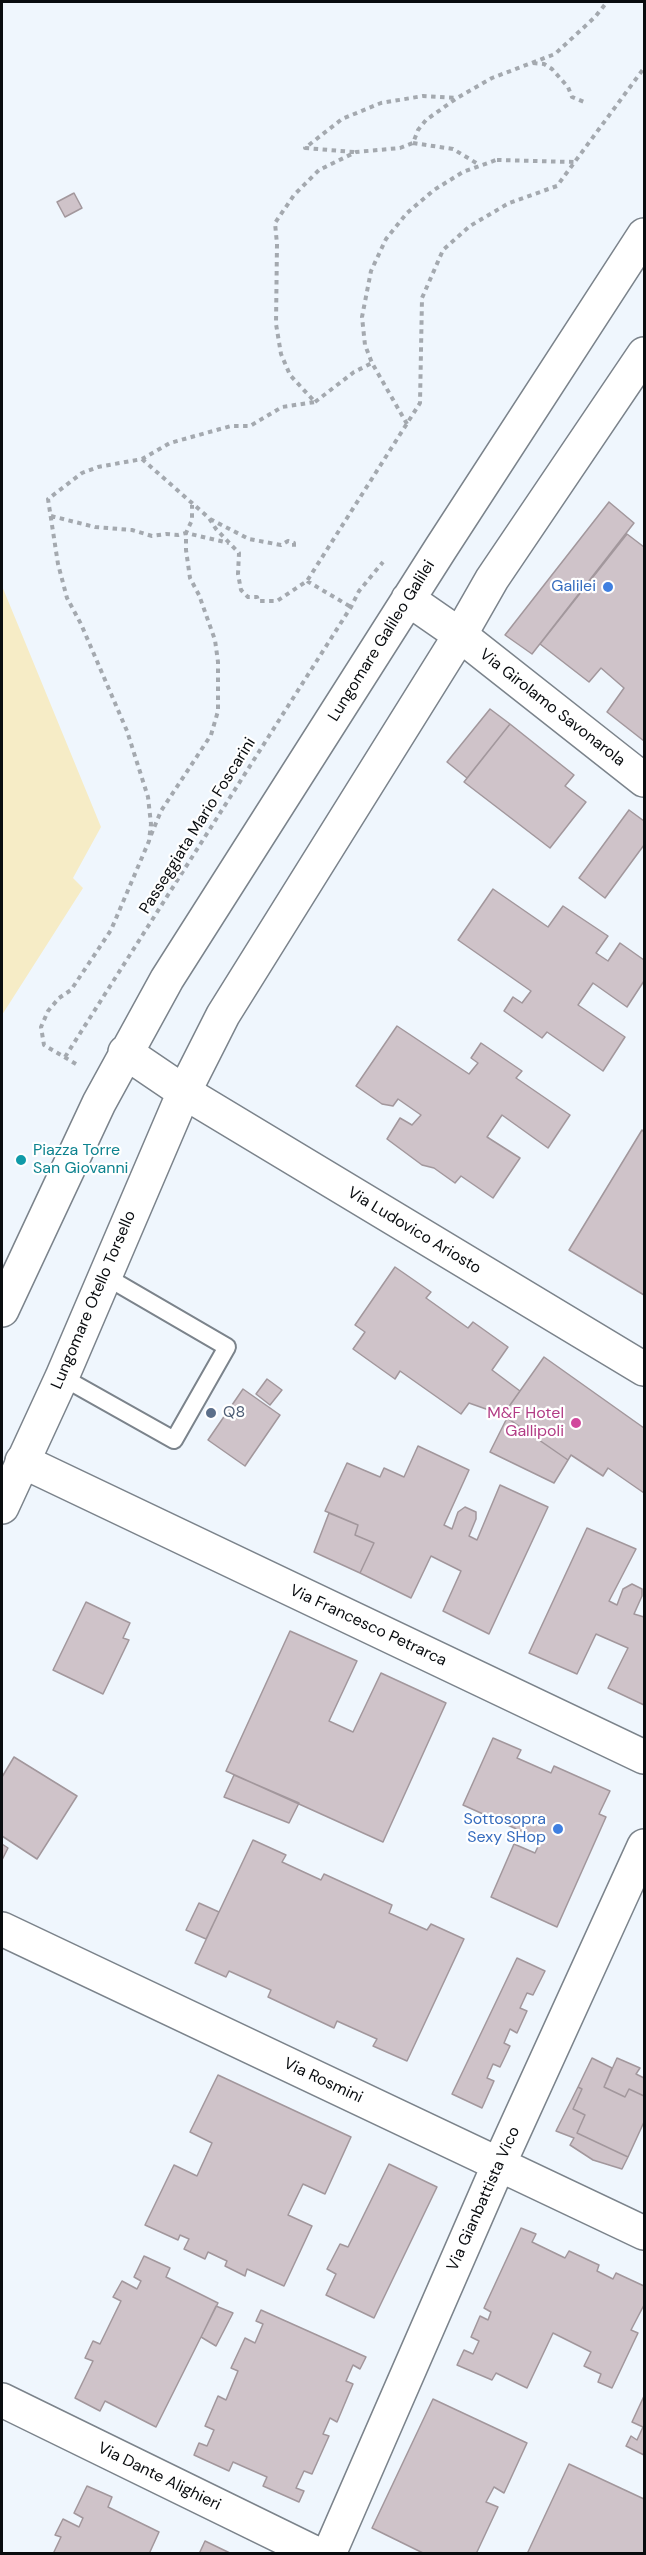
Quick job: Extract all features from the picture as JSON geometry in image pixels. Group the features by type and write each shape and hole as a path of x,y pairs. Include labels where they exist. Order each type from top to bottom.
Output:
{"street":[{"name":"Lungomare Galileo Galilei","path":"125,1052 166,979 408,599 645,235"},
{"path":"184,1092 223,1015 460,635 492,579 645,354"},
{"name":"Via Girolamo Savonarola","path":"408,599 460,635 645,780"},
{"path":"2,1310 125,1052"},
{"name":"Via Ludovico Ariosto","path":"125,1052 184,1092 645,1369"},
{"name":"Lungomare Otello Torsello","path":"2,1507 12,1456 62,1377 184,1092"},
{"name":"Via Francesco Petrarca","path":"12,1456 645,1757"},
{"name":"Via Gianbattista Vico","path":"329,2553 499,2164 645,1846"},
{"name":"Via Rosmini","path":"2,1929 645,2233"},
{"name":"Via Dante Alighieri","path":"2,2400 317,2553"}],"lane":[{"path":"62,1377 174,1440 227,1347 105,1276"}],"path":[{"path":"413,143 418,130 426,120 457,98 492,78 555,54 595,17 607,2"},
{"path":"529,63 544,64 552,69 568,87 572,97 584,102"},
{"path":"209,518 239,553 238,574 241,590 248,597 257,597 258,601 277,602 307,581 420,403 423,298 443,250 470,226 509,203 557,186 645,68"},
{"path":"457,98 423,96 381,103 342,119 305,148 356,152 400,148 413,143 453,149 478,165"},
{"path":"315,402 290,375 281,354 276,324 275,223 294,195 319,170 356,152"},
{"path":"406,424 372,363 365,345 362,317 371,271 386,239 408,213 434,190 478,165 496,160 575,162"},
{"path":"149,841 151,824 148,797 127,731 81,624 67,598 48,499 82,473 99,467 142,459 170,443 231,426 250,426 282,407 315,402 354,372 372,363"},
{"path":"142,459 209,518 249,539 281,544 288,541 294,543 294,548"},
{"path":"110,1083 44,1045 41,1028 48,1011 59,998 71,990 111,930 160,811 211,735 218,711 218,662 215,640 199,595 190,578 186,550 186,533 192,520 192,504"},
{"path":"51,516 95,527 132,530 152,536 186,533 229,544"},
{"name":"Passeggiata Mario Foscarini","path":"65,1057 359,591 383,562"},
{"path":"307,581 351,607"}],"sand":[{"path":"2,586 101,827 73,878 83,888 2,1015"}],"building":[{"path":"74,193 82,208 65,217 57,202"},
{"path":"609,502 634,523 532,654 505,635"},
{"path":"627,534 644,547 644,741 607,712 624,688 601,668 589,682 540,644"},
{"path":"490,709 510,724 467,778 447,762"},
{"path":"510,724 574,775 565,786 586,802 550,848 464,782"},
{"path":"629,810 644,821 644,845 605,898 579,878"},
{"path":"493,889 548,927 563,906 608,936 596,953 608,961 620,943 644,960 644,981 627,1007 593,983 578,1005 625,1037 603,1071 547,1032 542,1038 504,1011 513,997 522,1003 531,991 458,940"},
{"path":"397,1026 469,1074 478,1063 471,1058 481,1043 522,1071 516,1078 570,1115 548,1148 502,1115 487,1137 520,1158 493,1198 461,1176 455,1183 434,1168 422,1165 387,1139 400,1118 412,1125 421,1115 398,1099 393,1106 382,1104 356,1086"},
{"path":"642,1130 644,1132 644,1295 569,1250"},
{"path":"395,1267 431,1292 426,1298 468,1328 473,1322 508,1347 492,1370 520,1391 503,1415 469,1403 461,1414 400,1371 395,1379 353,1349 365,1332 355,1325"},
{"name":"M&F Hotel Gallipoli","path":"544,1357 644,1428 644,1493 608,1468 603,1476 571,1455 568,1460 503,1415"},
{"path":"267,1379 282,1390 270,1405 256,1394"},
{"path":"243,1389 280,1415 245,1466 208,1440"},
{"path":"507,1418 568,1460 554,1483 490,1452"},
{"path":"418,1446 469,1470 444,1525 452,1529 458,1512 465,1507 476,1512 476,1519 469,1536 477,1540 500,1485 548,1507 489,1634 443,1611 461,1571 431,1556 411,1598 360,1573 374,1543 355,1535 358,1525 325,1511 347,1463 380,1477 384,1468 404,1477"},
{"path":"329,1513 358,1525 355,1535 374,1543 360,1573 314,1552"},
{"path":"587,1528 636,1549 609,1601 617,1605 623,1589 632,1584 642,1589 642,1596 634,1614 644,1617 644,1705 608,1688 628,1648 596,1634 577,1674 529,1653"},
{"path":"86,1602 130,1623 123,1638 129,1640 103,1694 53,1670"},
{"path":"290,1631 357,1661 329,1721 353,1732 381,1673 446,1703 383,1842 226,1771"},
{"name":"Sottosopra Sexy SHop","path":"493,1738 521,1750 517,1758 551,1773 554,1766 610,1791 599,1814 606,1817 557,1927 491,1897 514,1844 535,1853 541,1840 463,1805"},
{"path":"14,1757 77,1796 37,1859 2,1836 2,1777"},
{"path":"234,1775 299,1803 289,1823 224,1797"},
{"path":"253,1840 286,1855 282,1862 321,1880 324,1874 392,1905 389,1913 427,1930 431,1924 464,1939 407,2061 373,2046 377,2039 337,2021 334,2028 268,1997 271,1990 229,1971 226,1977 195,1963"},
{"path":"2,1844 8,1848 2,1860"},
{"path":"199,1903 219,1912 206,1939 186,1930"},
{"path":"517,1958 545,1971 533,1995 527,1993 520,2008 527,2011 517,2033 510,2029 504,2043 510,2046 500,2067 493,2064 487,2078 494,2081 482,2108 452,2094"},
{"path":"592,2058 612,2068 604,2087 625,2097 629,2089 644,2096 644,2122 628,2157 577,2133 585,2115 573,2109 582,2089 578,2087"},
{"path":"617,2058 640,2068 636,2074 644,2078 644,2096 629,2089 625,2097 604,2087"},
{"path":"218,2075 351,2137 325,2194 303,2184 288,2215 312,2226 284,2286 247,2269 245,2276 225,2266 227,2261 208,2252 205,2259 184,2249 189,2239 180,2235 178,2240 145,2225 174,2165 197,2176 212,2143 190,2132"},
{"path":"578,2087 582,2089 573,2109 585,2115 577,2133 628,2157 622,2169 593,2160 570,2145 574,2138 556,2131"},
{"path":"389,2164 437,2187 374,2318 326,2295 336,2274 327,2269 340,2244 348,2247"},
{"path":"521,2228 536,2234 532,2242 565,2258 569,2251 599,2265 597,2271 613,2279 616,2273 644,2286 644,2305 631,2330 638,2333 612,2388 598,2382 601,2374 584,2366 591,2352 553,2333 527,2388 496,2373 492,2380 457,2365 464,2350 473,2354 479,2341 471,2337 480,2316 488,2320 491,2312 484,2308"},
{"path":"144,2256 170,2268 166,2277 218,2303 156,2427 105,2401 100,2411 75,2398 93,2361 85,2358 93,2341 100,2344 121,2301 113,2297 122,2281 137,2289 141,2281 134,2277"},
{"path":"216,2306 233,2313 216,2346 201,2337"},
{"path":"261,2310 366,2357 360,2369 353,2365 346,2381 353,2384 337,2422 330,2418 323,2434 329,2436 312,2474 304,2471 296,2488 304,2491 299,2502 263,2486 267,2477 233,2462 229,2471 194,2455 199,2443 207,2446 214,2430 205,2426 218,2396 226,2400 238,2371 231,2368 245,2338 255,2343 263,2324 256,2321"},
{"path":"644,2396 644,2455 626,2446 631,2436 637,2440 643,2427 632,2422"},
{"path":"433,2399 527,2443 504,2493 494,2487 486,2502 498,2507 476,2554 425,2554 372,2528"},
{"path":"569,2464 644,2499 644,2554 527,2554"},
{"path":"87,2486 112,2497 108,2507 159,2532 149,2554 53,2554 61,2537 55,2535 63,2519 79,2527 83,2518 74,2513"},
{"path":"205,2541 232,2554 199,2554"}],"place":[{"name":"Galilei","path":"608,587"},
{"name":"Piazza Torre San Giovanni","path":"21,1160"},
{"name":"Q8","path":"211,1413"},
{"name":"M&F Hotel Gallipoli","path":"576,1423"},
{"name":"Sottosopra Sexy SHop","path":"558,1829"}]}
